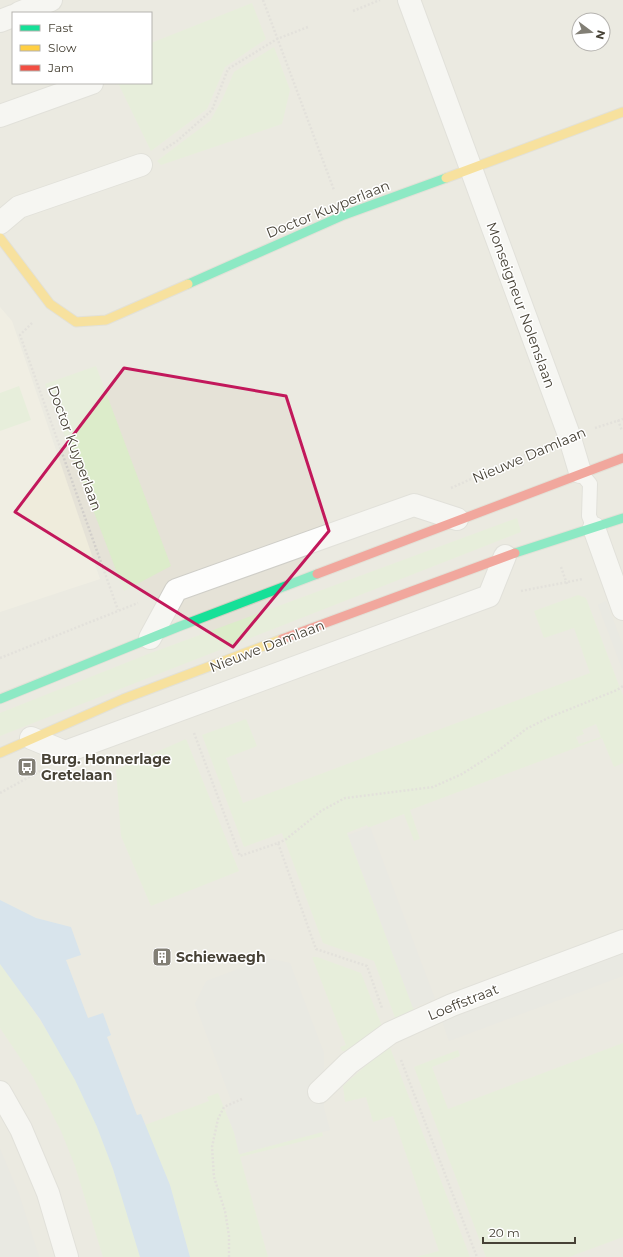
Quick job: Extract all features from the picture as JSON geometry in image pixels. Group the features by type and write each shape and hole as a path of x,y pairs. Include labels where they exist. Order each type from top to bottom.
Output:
{"street":[{"path":"22,12 51,0"},
{"name":"Monseigneur Nolenslaan","path":"409,0 568,435 580,472"},
{"path":"0,21 12,16"},
{"path":"0,116 89,84"},
{"name":"Doctor Kuyperlaan","path":"0,238 50,304 76,322 106,320 344,215 623,112"},
{"path":"0,223 19,207 141,165"},
{"path":"0,699 150,638 457,519 580,472 623,458"},
{"path":"150,638 176,590 414,505 457,519"},
{"name":"Nieuwe Damlaan","path":"0,753 31,738 123,699 505,556 623,518"},
{"name":"Monseigneur Nolenslaan","path":"594,528 623,609"},
{"path":"489,596 505,556"},
{"name":"Nieuwe Damlaan","path":"65,752 489,596"},
{"path":"31,738 65,752"},
{"name":"Loeffstraat","path":"319,1092 349,1063 390,1033 452,1005 623,941"},
{"path":"0,1092 21,1129 48,1193 67,1257"}],"lane":[{"name":"Monseigneur Nolenslaan","path":"580,472 590,484 589,516 594,528"}],"path":[{"path":"263,0 344,215"},
{"path":"353,11 380,0"},
{"path":"141,165 177,141 212,110 228,69 277,38 308,27"},
{"name":"Doctor Kuyperlaan","path":"50,304 20,335 118,610"},
{"path":"618,420 623,434"},
{"name":"Nieuwe Damlaan","path":"414,505 568,435 618,420 623,420"},
{"path":"489,596 567,584 610,572"},
{"path":"0,658 118,610 176,590"},
{"path":"184,708 240,856 285,840 321,811 345,798 433,787 462,774 498,751 526,729 550,717 617,690 623,686"},
{"path":"0,793 40,772 65,752"},
{"path":"278,843 316,949 367,966 390,1033 477,1257"},
{"path":"229,1257 229,1236 225,1210 214,1177 212,1147 218,1119 224,1107 242,1099"}],"highlighted area":[{"path":"124,368 286,396 329,531 233,647 15,512"}],"shaded area":[{"path":"0,0 623,0 623,1257 0,1257"},
{"path":"0,307 12,321 100,579 0,612"},
{"path":"606,601 623,646 623,671 598,605"},
{"path":"370,827 435,999 413,1008 348,835"},
{"path":"623,953 623,976 449,1041 442,1021"},
{"path":"267,958 290,963 324,1053 324,1108 330,1130 239,1154 234,1132 226,1112 231,1100 195,1004 206,981"},
{"path":"0,1149 19,1194 39,1257 0,1257"}],"green space":[{"path":"252,3 266,39 225,67 207,109 151,151 119,85 114,84 152,84 152,43"},
{"path":"274,47 290,90 282,124 161,165 157,161 210,121 222,100 234,72"},
{"path":"96,366 171,566 124,591 45,384"},
{"path":"19,386 31,420 0,431 0,393"},
{"path":"517,518 521,532 0,736 0,713 148,654"},
{"path":"578,595 586,598 623,696 623,763 614,767 602,738 410,810 420,839 414,841 404,814 370,827 367,825 347,833 414,1010 436,1002 397,1023 374,961 323,943 282,833 244,847 202,735 246,719 257,746 226,758 243,803 590,673 574,628 544,638 534,611","holes":["596,724 601,737 579,744 576,737 584,734 582,730"]},
{"path":"186,739 239,871 151,906 121,836 116,770"},
{"path":"312,957 317,957 361,973 383,1029 345,1051 342,1051 340,1047 346,1045"},
{"path":"0,964 54,1042 88,1105 115,1175 140,1257 103,1257 75,1166 61,1131 33,1077 0,1028"},
{"path":"623,1043 623,1237 569,1257 486,1257 414,1067 458,1050 460,1056 432,1067 448,1109"},
{"path":"389,1045 470,1257 416,1257 439,1251 393,1116 373,1122 366,1097 345,1102 343,1086"},
{"path":"218,1093 234,1132 240,1154 322,1132 323,1136 240,1157 268,1257 190,1257 170,1185 145,1125 209,1101 207,1097"}],"water":[{"path":"0,900 36,918 71,927 81,955 66,960 88,1018 103,1013 111,1035 107,1037 137,1115 141,1114 170,1185 190,1257 140,1257 113,1169 97,1127 75,1080 40,1019 0,964"}],"traffic: fast":[{"path":"188,284 344,215 446,178"},
{"path":"515,553 623,518"},
{"path":"0,699 178,627 317,574"}],"traffic: slow":[{"path":"446,178 623,112"},
{"path":"0,238 50,304 76,322 106,320 188,284"},
{"path":"0,753 123,699 282,639"}],"traffic: jam":[{"path":"317,574 623,458"},
{"path":"282,639 515,553"}],"place":[{"name":"Burg. Honnerlage Gretelaan","path":"27,767"},
{"name":"Schiewaegh","path":"162,957"}]}
